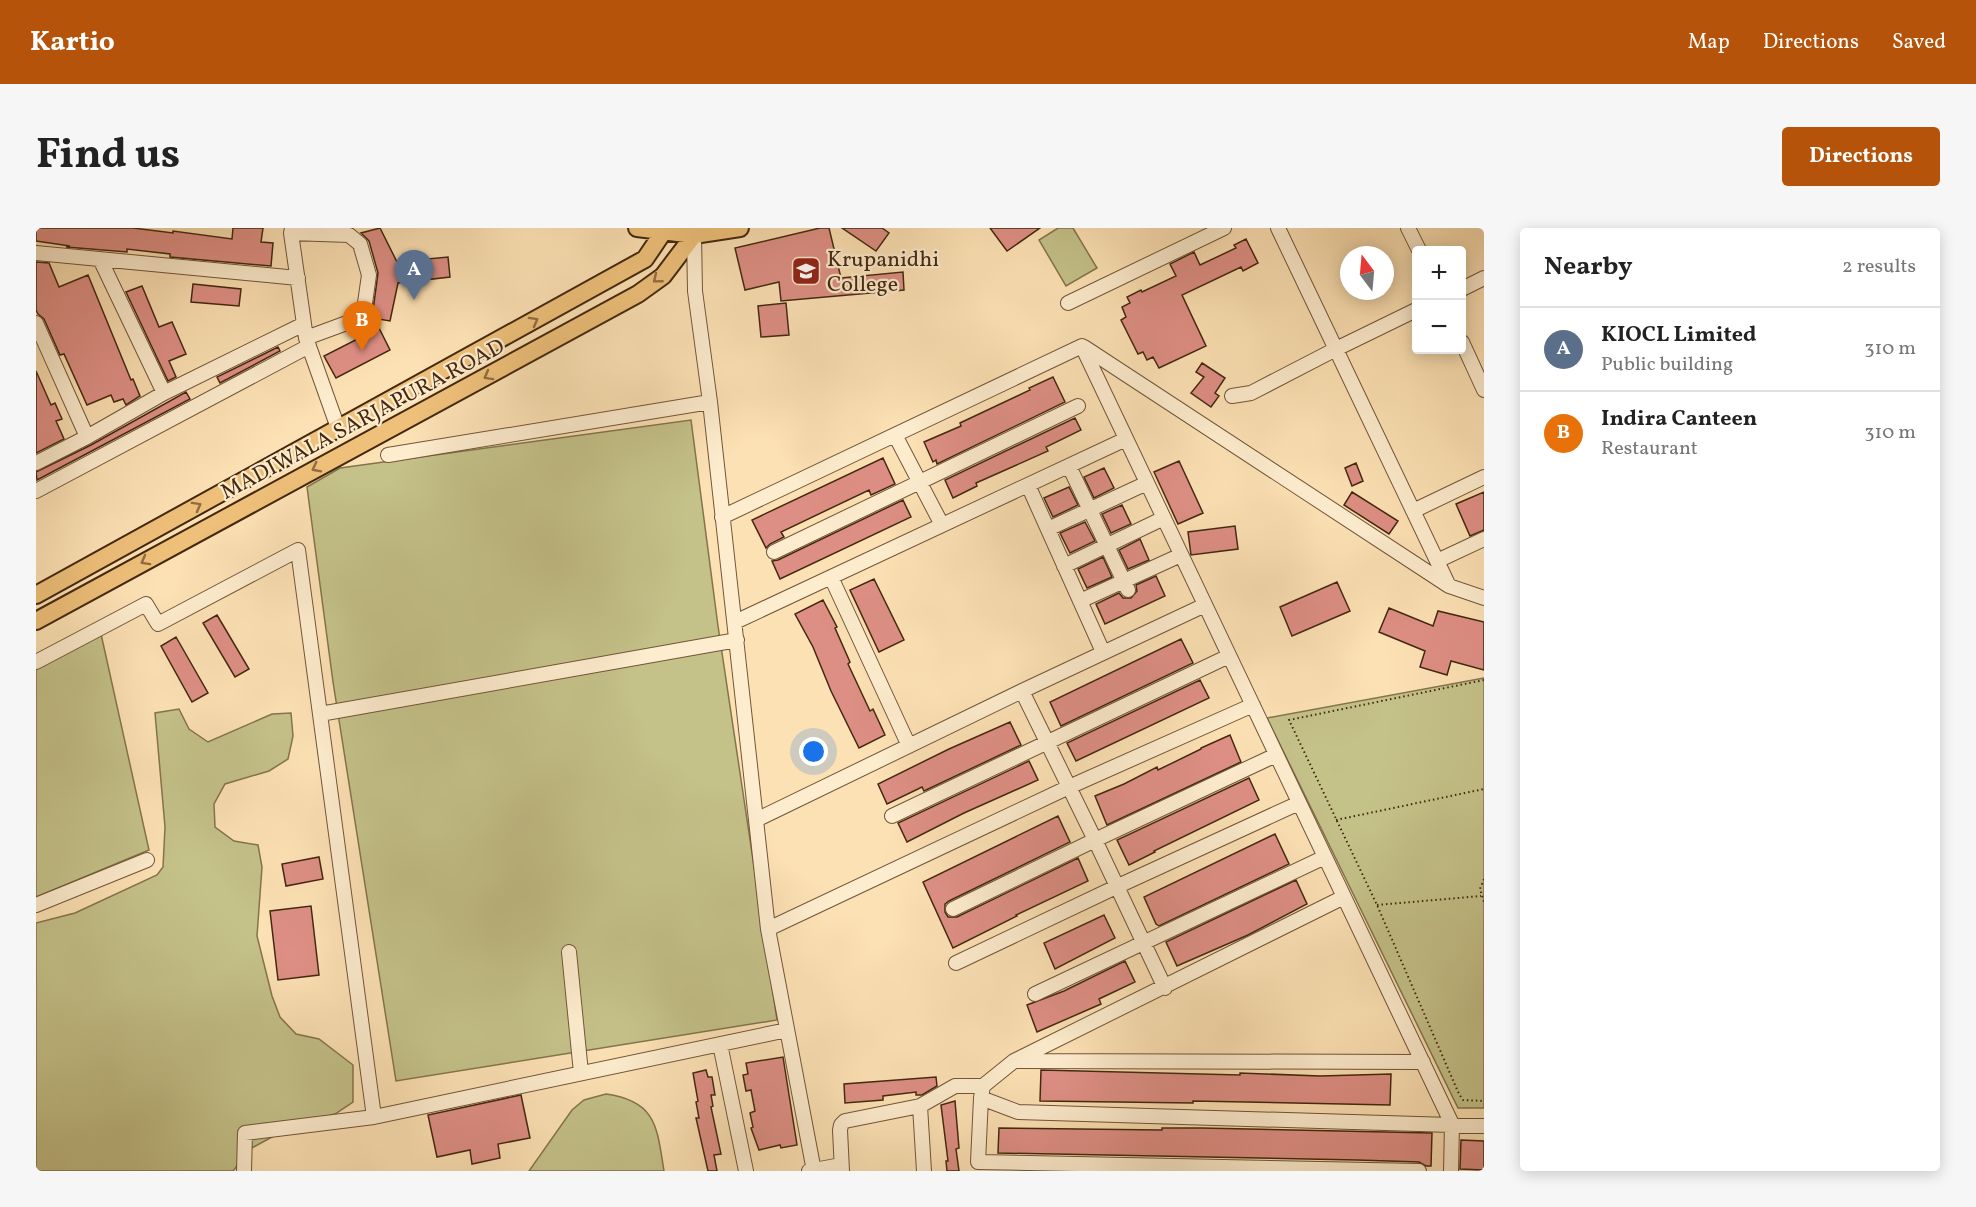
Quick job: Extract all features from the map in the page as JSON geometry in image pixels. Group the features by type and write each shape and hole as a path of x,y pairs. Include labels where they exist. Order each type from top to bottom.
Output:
{"main road":[{"path":"637,228 695,231 740,228"},
{"name":"MADIWALA SARJAPURA ROAD","path":"36,595 645,259 665,230"},
{"name":"MADIWALA SARJAPURA ROAD","path":"36,621 638,294 663,276 695,231"}],"street":[{"path":"1068,303 1224,228"},
{"path":"1278,228 1449,586"},
{"path":"1408,228 1417,246"},
{"path":"36,464 165,393 307,336 363,317 369,275 360,244 350,235 292,231 307,336 338,428"},
{"path":"695,231 695,291 710,402 768,929 813,1171 842,1168 840,1130 845,1121 920,1106 955,1086 982,1092 1018,1112 1484,1126"},
{"path":"36,254 298,278"},
{"path":"100,259 165,393"},
{"path":"1466,286 1484,278"},
{"path":"1232,396 1251,393 1412,312"},
{"path":"36,324 87,437"},
{"path":"36,491 307,336"},
{"path":"722,517 1082,346"},
{"path":"1082,346 1452,1124 1451,1171"},
{"path":"1082,346 1449,586 1484,598"},
{"path":"1466,352 1484,390"},
{"path":"388,455 710,402"},
{"path":"774,552 1078,406"},
{"path":"895,435 942,525"},
{"path":"735,622 1126,439"},
{"path":"1069,466 1126,586"},
{"path":"1413,511 1484,477"},
{"path":"1048,529 1147,483"},
{"path":"1028,485 1103,652"},
{"path":"1064,566 1164,518"},
{"path":"1437,561 1484,539"},
{"path":"36,662 146,604 158,624 298,550 374,1117"},
{"path":"1080,601 1126,586 1181,555"},
{"path":"831,577 909,746"},
{"path":"756,820 1205,605"},
{"path":"320,714 737,640"},
{"path":"892,816 1229,656"},
{"path":"1022,691 1165,988"},
{"path":"768,929 1069,787 1253,705"},
{"path":"953,909 1276,755"},
{"path":"956,963 1116,886 1299,803"},
{"path":"1035,994 1325,857"},
{"path":"36,905 147,860"},
{"path":"1344,897 1165,988 1014,1061 982,1092 978,1162 1419,1171"},
{"path":"569,952 581,1073"},
{"path":"244,1171 245,1133 374,1117 787,1030"},
{"path":"720,1044 746,1171"},
{"path":"1014,1061 1423,1062"},
{"path":"920,1106 924,1171"}],"path":[{"path":"1484,680 1289,720 1377,905 1459,1094 1463,1100 1484,1101"},
{"path":"1336,820 1484,789"},
{"path":"1484,879 1480,889 1484,902"},
{"path":"1377,905 1481,896"}],"shaded area":[{"path":"1058,228 1073,228 1097,268 1066,286 1039,240"},
{"path":"691,420 718,626 777,1020 396,1081 333,682 307,487 340,468"},
{"path":"101,634 149,850 36,897 36,668"},
{"path":"1484,678 1484,1108 1458,1108 1267,718"},
{"path":"179,709 189,729 208,742 272,714 291,713 293,736 288,759 269,771 225,784 214,804 215,827 234,841 258,845 262,867 257,936 272,996 280,1017 296,1034 319,1039 353,1065 353,1102 335,1114 290,1127 250,1149 233,1171 36,1171 36,923 75,913 157,875 163,867 165,827 155,713"},
{"path":"606,1094 636,1103 652,1119 664,1171 529,1171 572,1110 584,1100"}],"building":[{"path":"36,228 133,228 232,239 233,228 263,228 261,242 273,243 271,266 170,257 170,254 127,249 127,252 66,247 70,246 36,241"},
{"path":"380,228 397,262 448,257 450,277 398,283 390,321 372,318 378,273 369,241 361,233"},
{"path":"820,228 829,228 841,278 903,272 904,290 781,301 779,282 745,290 735,248"},
{"path":"842,228 882,228 889,233 876,251"},
{"path":"990,228 1040,228 1007,251"},
{"path":"1246,239 1258,263 1243,271 1241,267 1182,295 1206,346 1159,368 1153,357 1147,360 1143,352 1138,354 1121,320 1126,317 1122,307 1130,303 1127,297 1176,276 1170,264 1194,252 1200,265 1236,248 1234,245"},
{"path":"36,262 49,263 59,287 88,275 131,380 133,379 140,396 126,405 123,399 114,402 111,395 87,405 64,354 60,355 44,319 36,310"},
{"path":"193,284 241,289 239,306 191,302"},
{"path":"142,286 159,327 172,322 186,354 169,361 176,377 168,381 126,292"},
{"path":"786,303 789,335 761,337 758,306"},
{"path":"379,328 390,350 336,378 324,356"},
{"path":"278,347 280,351 220,383 217,377"},
{"path":"1202,363 1225,378 1215,393 1219,396 1211,407 1191,393 1204,377 1196,372"},
{"path":"36,371 51,405 55,403 62,419 56,421 64,439 36,453"},
{"path":"1053,377 1065,402 937,464 936,460 933,462 924,442 961,426 960,423"},
{"path":"186,392 190,399 37,480 36,472 91,445"},
{"path":"1075,418 1081,430 1046,447 1048,451 976,483 977,486 953,498 945,480"},
{"path":"883,458 895,484 871,495 869,490 781,532 784,537 766,548 752,520"},
{"path":"1179,461 1203,513 1178,524 1154,472"},
{"path":"1356,463 1363,481 1352,486 1345,468"},
{"path":"1104,468 1114,488 1094,498 1084,477"},
{"path":"1069,487 1078,505 1053,517 1044,498"},
{"path":"1352,492 1398,521 1389,534 1344,505"},
{"path":"1484,492 1484,530 1470,536 1456,504"},
{"path":"903,500 911,517 780,579 772,561"},
{"path":"1122,505 1131,524 1111,533 1102,514"},
{"path":"1085,522 1095,541 1070,553 1060,533"},
{"path":"1235,526 1238,549 1191,555 1188,532"},
{"path":"1140,539 1149,560 1128,569 1119,550"},
{"path":"1103,557 1112,577 1087,588 1078,569"},
{"path":"1156,576 1165,596 1105,624 1096,604 1119,593 1123,598 1131,598 1137,591 1136,585"},
{"path":"874,579 904,640 879,652 850,590"},
{"path":"1337,582 1350,611 1292,636 1280,607"},
{"path":"823,600 837,627 835,628 850,662 848,664 870,711 873,709 885,735 859,748 831,691 813,647 795,614"},
{"path":"1389,608 1433,626 1438,611 1484,622 1484,670 1451,661 1447,675 1420,667 1425,651 1379,632"},
{"path":"217,615 249,669 235,677 203,623"},
{"path":"176,637 208,693 192,702 161,646"},
{"path":"1181,639 1193,663 1061,726 1050,702"},
{"path":"1200,680 1209,698 1076,761 1067,743"},
{"path":"1010,722 1021,745 924,791 922,787 887,804 878,784"},
{"path":"1230,735 1241,762 1107,825 1095,796 1157,767 1158,770"},
{"path":"1029,761 1038,780 964,813 907,842 898,823"},
{"path":"1249,778 1259,800 1129,865 1117,840"},
{"path":"1058,816 1070,842 949,901 945,904 945,912 948,917 957,917 1078,858 1088,881 953,948 923,882"},
{"path":"1275,834 1289,864 1159,926 1156,924 1144,897"},
{"path":"319,857 323,879 286,886 282,864"},
{"path":"1296,880 1307,904 1248,935 1177,966 1166,942"},
{"path":"311,906 319,975 278,980 270,911"},
{"path":"1104,915 1115,938 1055,969 1044,943"},
{"path":"1125,961 1135,982 1099,999 1101,1004 1037,1032 1027,1005 1064,991"},
{"path":"783,1057 797,1145 781,1148 780,1145 759,1150 751,1128 753,1127 750,1113 755,1111 751,1090 746,1091 743,1075 748,1074 746,1063"},
{"path":"706,1070 708,1077 712,1077 715,1095 711,1095 713,1106 711,1107 721,1154 714,1155 717,1171 708,1171 696,1118 699,1118 696,1102 698,1101 693,1073"},
{"path":"1041,1070 1320,1076 1391,1074 1390,1105 1040,1101"},
{"path":"936,1077 937,1086 922,1095 916,1095 916,1092 883,1096 883,1100 845,1103 844,1084"},
{"path":"521,1095 530,1138 498,1144 500,1158 472,1164 470,1150 437,1157 428,1115"},
{"path":"955,1101 959,1171 947,1171 946,1161 948,1161 941,1105"},
{"path":"999,1128 1162,1130 1162,1128 1201,1128 1432,1133 1431,1166 1419,1162 1357,1160 998,1153"},
{"path":"1461,1140 1484,1141 1484,1170 1460,1169"}],"place":[{"name":"Krupanidhi College","path":"806,271"},
{"name":"KIOCL Limited","path":"414,300"},
{"name":"Indira Canteen","path":"362,351"}]}
